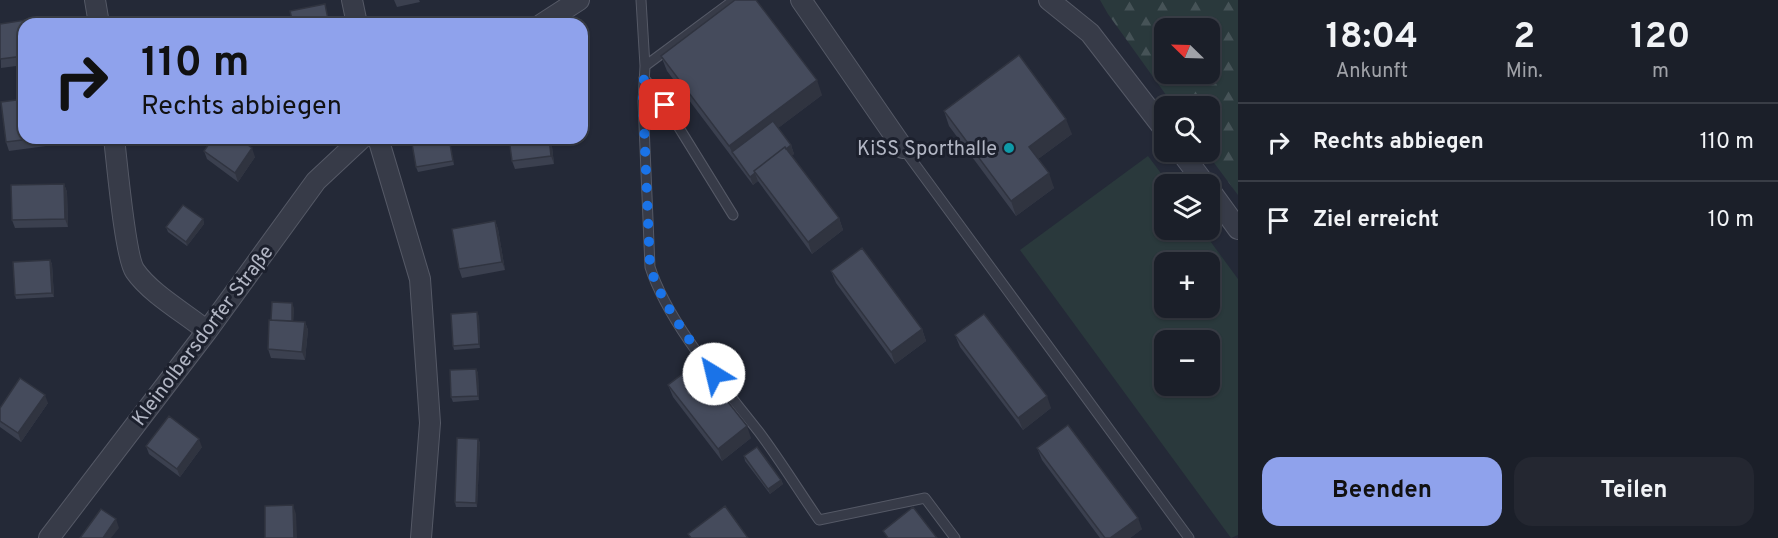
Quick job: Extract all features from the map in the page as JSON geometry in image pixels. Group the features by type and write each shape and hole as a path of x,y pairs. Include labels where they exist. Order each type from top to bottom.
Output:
{"street":[{"path":"95,0 98,18"},
{"path":"352,0 356,18"},
{"path":"551,18 579,0"},
{"path":"801,0 903,148"},
{"path":"1049,0 1090,33 1154,116"},
{"path":"115,144 129,249 134,269 147,284 207,331"},
{"name":"Kleinolbersdorfer Straße","path":"50,538 207,331 316,181 356,144"},
{"path":"380,144 420,279 430,423 421,538"},
{"path":"1220,204 1238,229"}],"lane":[{"path":"641,0 645,66 643,101 648,249 650,267 656,286 678,323 761,435 819,520 925,498 955,538"},
{"path":"645,66 734,0"},
{"path":"644,78 665,105 733,215"},
{"path":"903,148 1189,538"}],"green space":[{"path":"1100,0 1238,0 1238,195 1213,162 1220,162 1220,96 1167,96 1158,84 1220,84 1220,18 1154,18 1154,78"},
{"path":"1148,156 1162,174 1154,174 1154,240 1209,240 1218,252 1154,252 1154,318 1220,318 1220,254 1238,279 1238,535 1231,538 1020,250"}],"building":[{"path":"735,0 756,0 817,80 729,146 661,56"},
{"path":"325,4 328,18 292,18 290,11"},
{"path":"18,21 18,57 0,59 0,24"},
{"name":"KiSS Sporthalle","path":"1019,55 1066,119 1029,147 1049,173 1011,201 944,111"},
{"path":"18,100 18,141 6,142 1,102"},
{"path":"773,121 791,145 786,149 785,147 754,171 755,173 750,177 732,152"},
{"path":"209,144 246,144 252,148 235,173 204,151"},
{"path":"412,144 450,144 453,161 416,167"},
{"path":"510,144 550,144 551,156 512,161"},
{"path":"785,147 839,218 808,242 754,171"},
{"path":"64,184 65,219 12,220 11,185"},
{"path":"183,205 203,219 186,242 166,227"},
{"path":"495,221 502,262 459,269 452,229"},
{"path":"862,248 922,329 891,352 831,271"},
{"path":"50,260 52,293 15,295 13,262"},
{"path":"272,302 292,303 292,321 271,320"},
{"path":"477,312 479,344 453,346 451,314"},
{"path":"984,314 1047,396 1018,418 955,335"},
{"path":"269,320 305,322 302,352 268,349"},
{"path":"697,363 747,426 718,449 668,385"},
{"path":"476,369 478,396 451,397 450,370"},
{"path":"20,378 45,395 18,433 0,421 0,408"},
{"path":"169,416 199,439 177,469 146,446"},
{"path":"1068,425 1138,518 1110,538 1105,538 1037,448"},
{"path":"457,438 478,439 476,503 455,502"},
{"path":"757,447 781,480 768,489 744,456"},
{"path":"293,505 294,538 265,538 265,506"},
{"path":"725,506 748,538 691,538 688,534"},
{"path":"913,507 937,538 888,538 883,531"},
{"path":"101,509 116,519 103,538 80,538"}],"place":[{"name":"KiSS Sporthalle","path":"1009,148"}],"route":[{"path":"665,105 644,78 650,267 656,286 678,323 714,374"}]}
